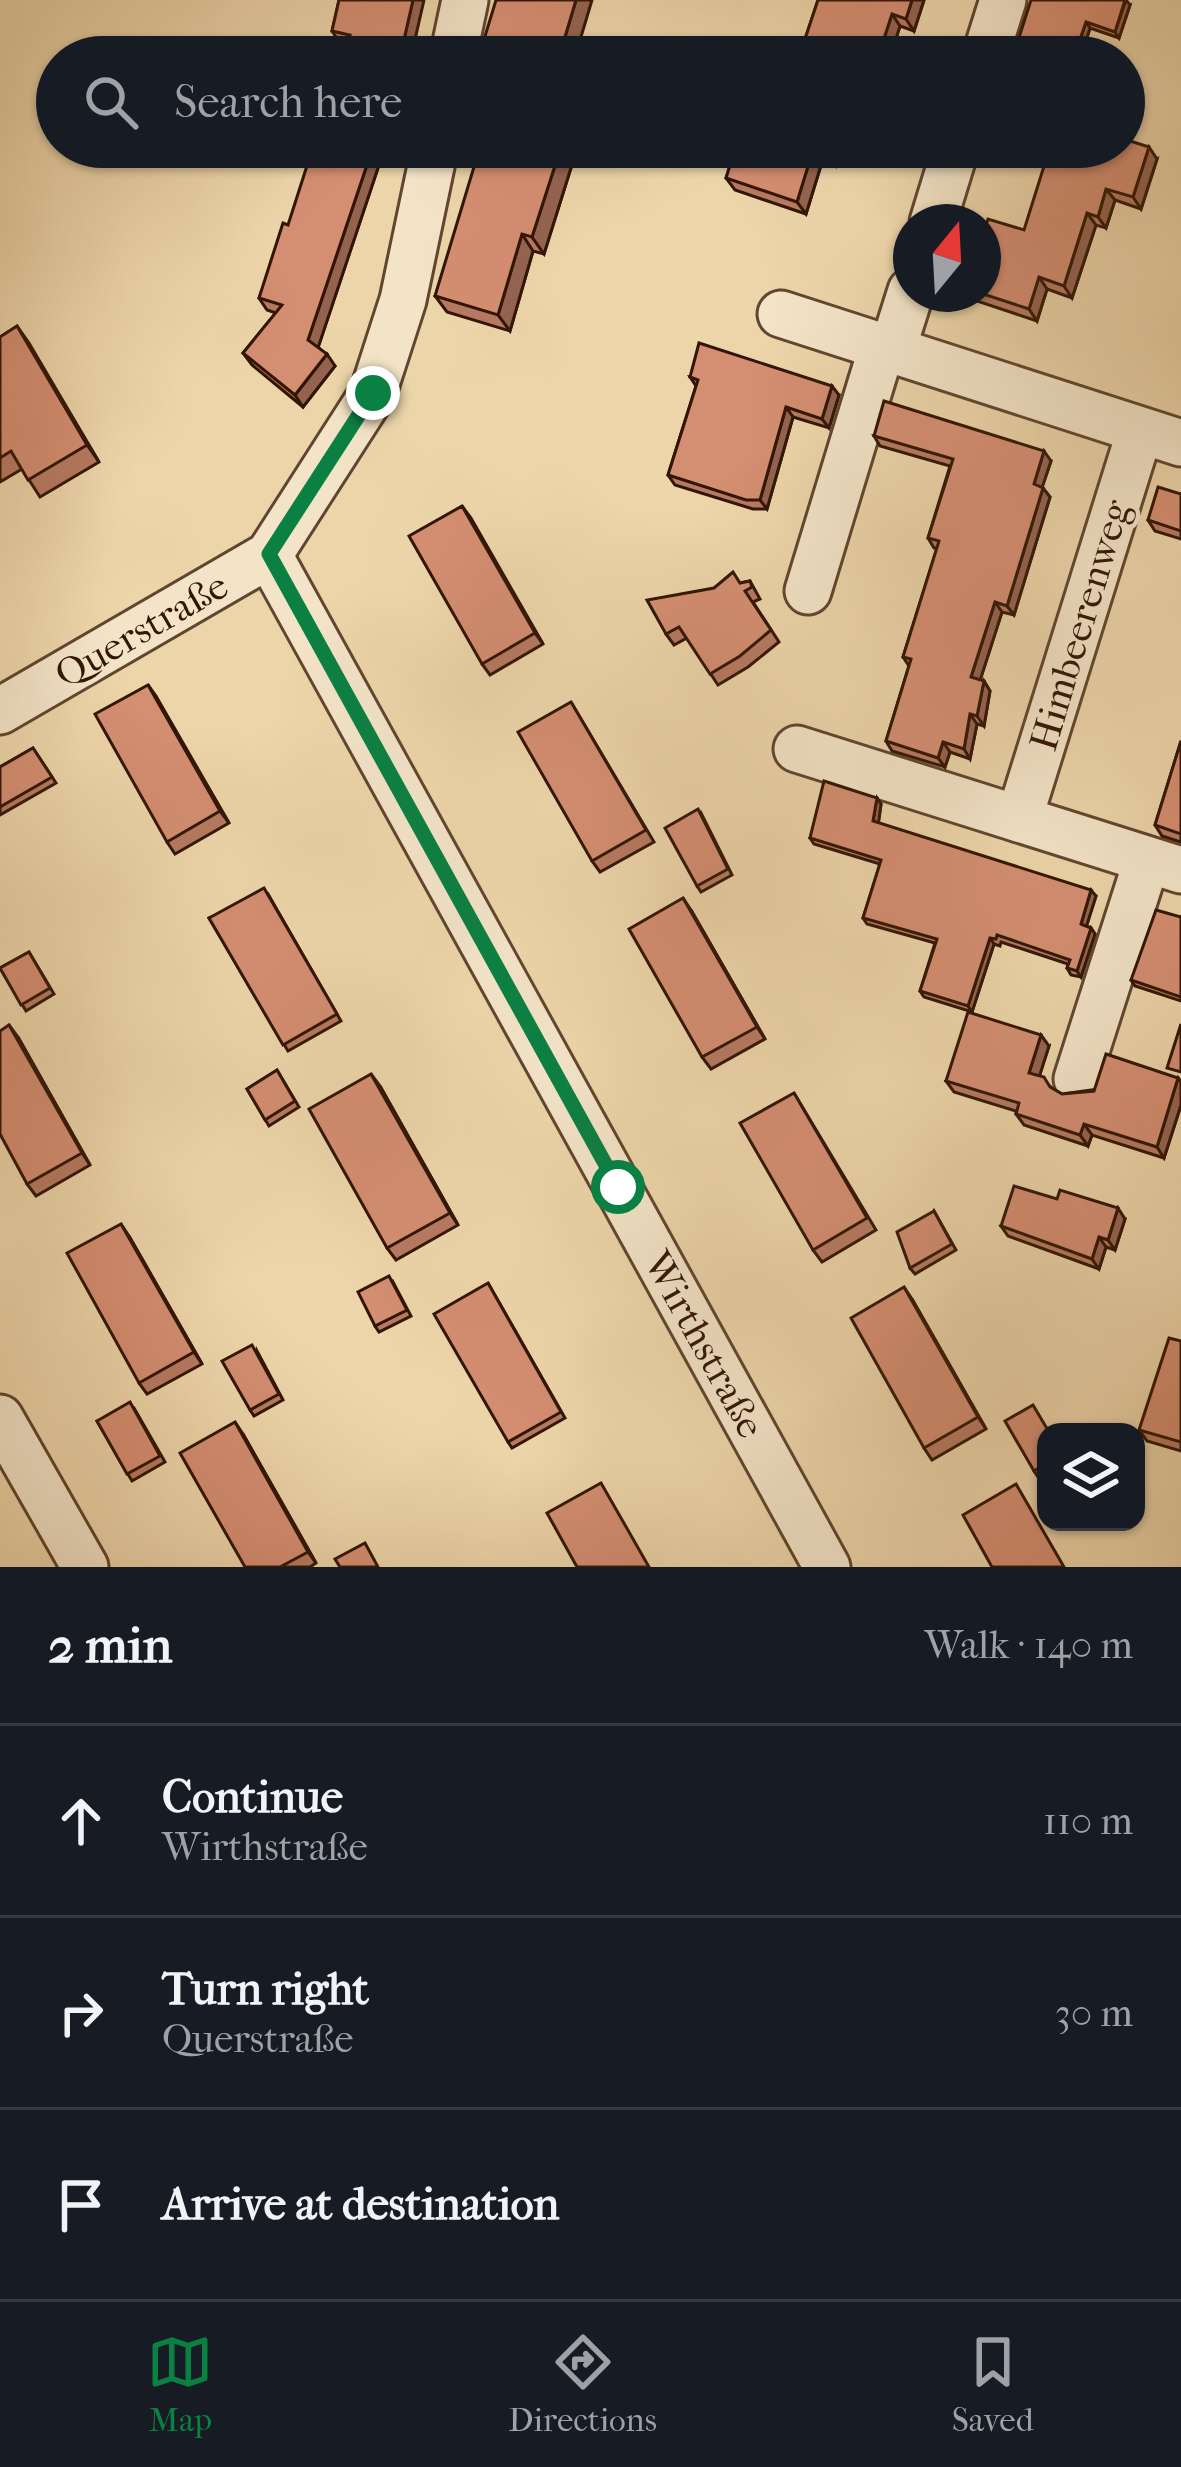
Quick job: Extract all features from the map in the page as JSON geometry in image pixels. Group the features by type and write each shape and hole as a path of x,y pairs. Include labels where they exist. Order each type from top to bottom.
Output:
{"street":[{"path":"457,36 465,0"},
{"path":"992,36 1003,0"},
{"name":"Querstraße","path":"0,711 269,554 373,393 403,300 431,168"},
{"path":"939,204 950,168"},
{"path":"808,591 902,312"},
{"path":"781,314 1160,437"},
{"name":"Himbeerenweg","path":"1019,820 1160,437"},
{"name":"Wirthstraße","path":"269,554 827,1567"},
{"path":"797,749 1164,865 1077,1079"},
{"path":"0,1418 85,1567"}],"building":[{"path":"339,0 413,0 405,36 350,36 332,31"},
{"path":"496,0 576,0 565,36 485,36"},
{"path":"818,0 912,0 906,19 892,14 885,36 806,36"},
{"path":"1031,0 1125,0 1115,32 1086,22 1081,36 1019,36"},
{"path":"306,168 366,168 308,340 327,354 295,395 243,353 282,305 259,298 283,223 288,225"},
{"path":"474,168 554,168 532,237 522,234 498,315 435,296"},
{"path":"729,168 807,168 797,202 726,178"},
{"path":"1043,168 1142,168 1133,197 1106,189 1098,217 1087,213 1064,286 1039,277 1029,309 1001,300 1001,223 1024,230"},
{"path":"17,326 87,445 28,480 11,451 0,458 0,337"},
{"path":"699,343 832,386 822,419 786,407 760,500 746,500 668,475 698,380 690,377"},
{"path":"884,401 1044,451 1034,484 1043,488 1007,606 995,602 971,677 984,681 977,716 970,714 964,749 943,742 938,758 886,741 911,659 903,657 939,541 928,538 953,459 874,436"},
{"path":"1158,487 1181,494 1181,531 1148,520"},
{"path":"462,506 535,633 482,664 409,536"},
{"path":"733,572 740,583 750,581 752,587 745,591 771,630 710,674 679,627 666,634 647,600 714,588"},
{"path":"148,685 220,811 167,842 95,714"},
{"path":"571,702 646,830 592,861 518,732"},
{"path":"1181,741 1181,834 1155,825"},
{"path":"33,748 52,777 0,807 0,767"},
{"path":"824,781 877,798 873,821 1091,890 1081,924 1091,928 1077,971 1067,968 1070,960 997,935 990,938 968,1006 920,991 937,939 863,918 881,860 810,838"},
{"path":"698,809 728,869 697,886 665,828"},
{"path":"264,888 337,1014 283,1045 209,918"},
{"path":"683,898 757,1027 702,1057 629,929"},
{"path":"1156,910 1181,917 1181,997 1131,980"},
{"path":"29,952 50,988 21,1005 0,968"},
{"path":"968,1012 1041,1035 1029,1073 1044,1077 1062,1094 1094,1091 1106,1054 1178,1078 1157,1147 1084,1124 1080,1135 1016,1114 1019,1103 946,1081"},
{"path":"1181,1024 1181,1072 1167,1068"},
{"path":"9,1025 82,1153 27,1184 0,1134 0,1031"},
{"path":"277,1070 295,1101 265,1120 247,1089"},
{"path":"371,1074 450,1213 387,1248 309,1109"},
{"path":"794,1093 867,1218 813,1250 740,1123"},
{"path":"1014,1186 1057,1199 1060,1190 1118,1208 1108,1240 1099,1237 1092,1259 1001,1226"},
{"path":"934,1211 952,1244 910,1268 897,1232"},
{"path":"121,1224 194,1352 139,1383 67,1253"},
{"path":"389,1276 407,1310 375,1326 358,1292"},
{"path":"488,1283 561,1412 508,1442 434,1314"},
{"path":"904,1287 978,1417 924,1448 851,1318"},
{"path":"1169,1338 1181,1341 1181,1442 1145,1432 1141,1423"},
{"path":"252,1345 279,1394 250,1410 222,1361"},
{"path":"130,1402 160,1456 127,1474 97,1421"},
{"path":"1033,1405 1044,1423 1037,1423 1037,1469 1034,1471 1005,1421"},
{"path":"235,1422 308,1552 280,1567 245,1567 180,1453"},
{"path":"601,1483 649,1567 577,1567 547,1513"},
{"path":"1016,1484 1037,1520 1037,1531 1043,1531 1064,1567 992,1567 963,1515"},
{"path":"365,1543 378,1567 340,1567 335,1559"}],"route":[{"path":"373,393 269,554 618,1187"}]}
